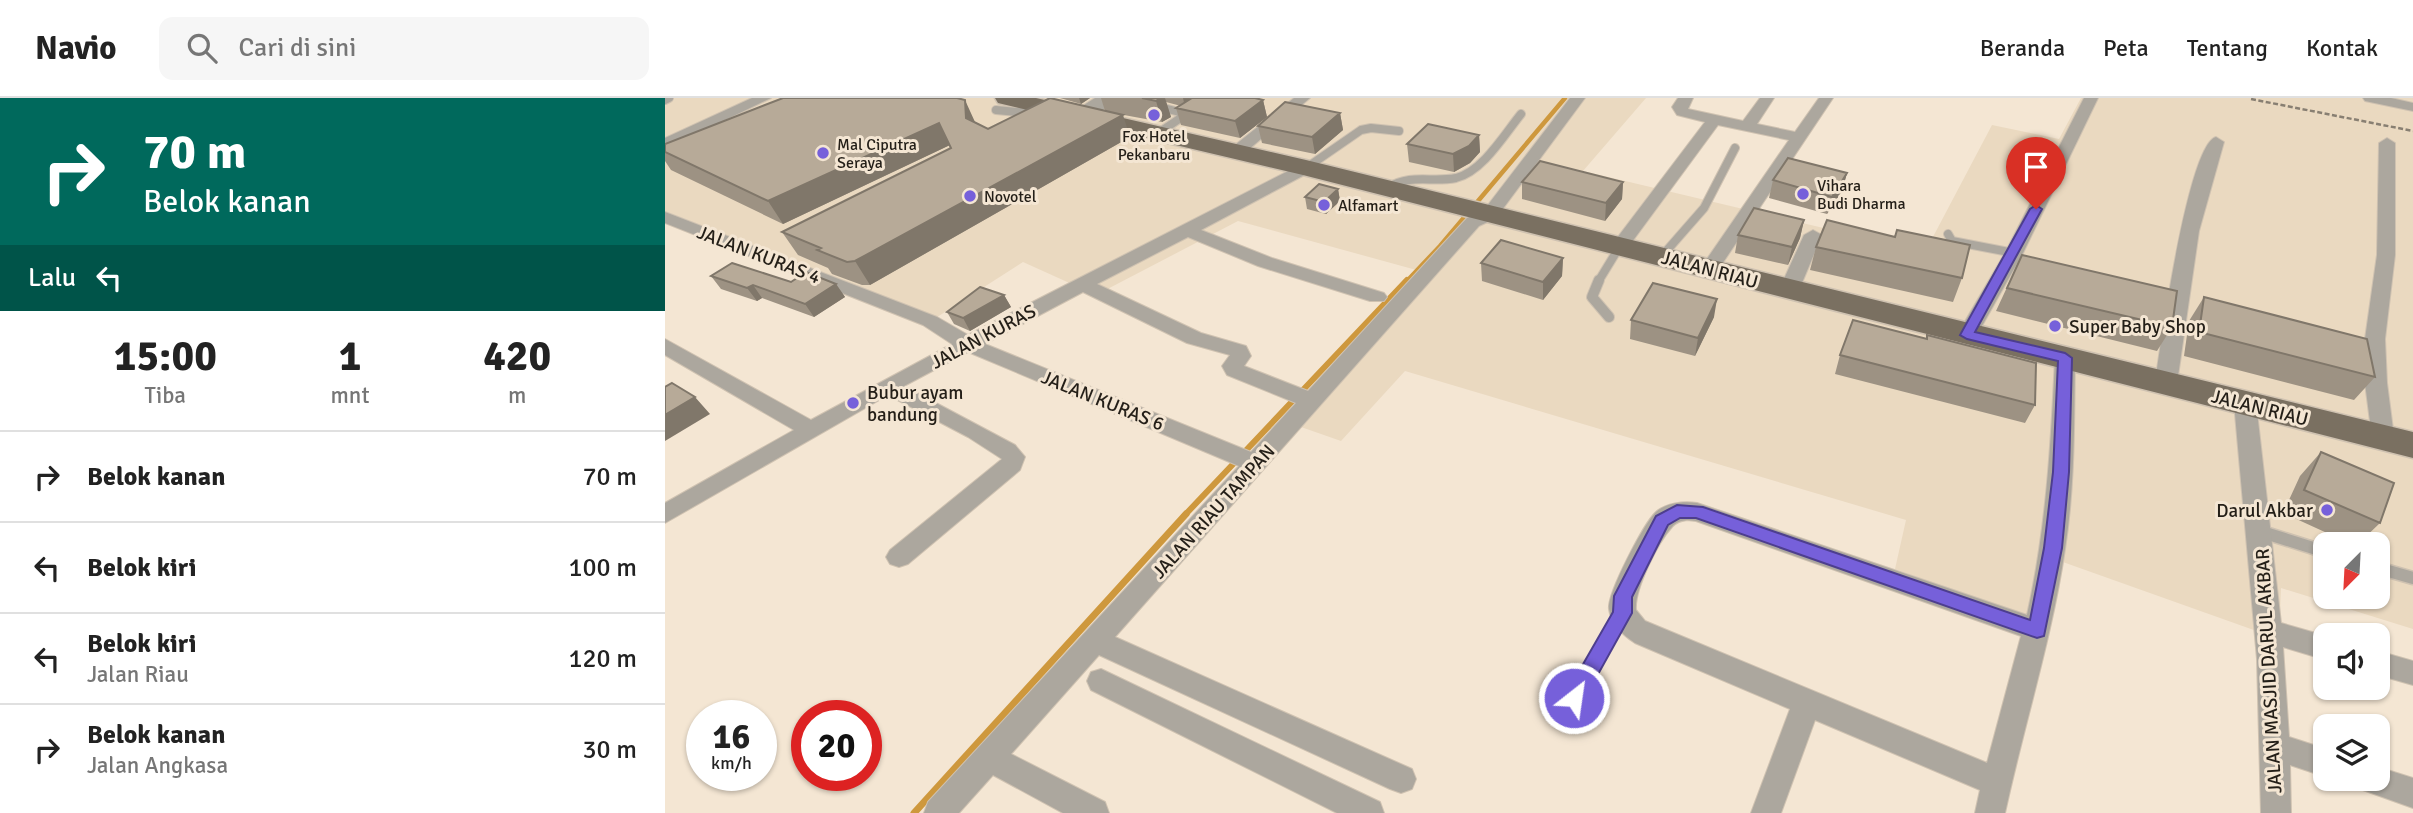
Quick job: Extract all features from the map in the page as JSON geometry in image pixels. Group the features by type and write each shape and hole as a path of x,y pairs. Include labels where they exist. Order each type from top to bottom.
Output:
{"main road":[{"name":"JALAN RIAU","path":"1001,104 1038,106 1306,168 2413,445"}],"street":[{"path":"665,144 764,98"},
{"path":"1081,116 1105,98"},
{"path":"1236,152 1303,98"},
{"path":"1480,211 1578,98"},
{"path":"1686,98 1679,107 1682,112 1799,138"},
{"path":"1747,127 1767,98"},
{"path":"1709,269 1826,98"},
{"path":"1967,335 2014,253 2091,98"},
{"path":"2370,98 2413,107"},
{"path":"1620,246 1714,120"},
{"path":"2166,383 2177,290 2199,185 2215,142"},
{"path":"2383,437 2376,383 2375,339 2386,255 2387,143"},
{"name":"JALAN KURAS","path":"665,514 887,386 1306,168"},
{"name":"JALAN RIAU TAMPAN","path":"939,813 1096,641 1247,460 1473,222 1480,211"},
{"name":"JALAN KURAS 4","path":"665,217 930,321 967,344"},
{"path":"1189,231 1265,262 1377,297"},
{"path":"1789,290 1813,235"},
{"path":"1081,284 1194,338 1240,351 1241,356 1232,366 1234,370 1303,398"},
{"name":"JALAN KURAS 6","path":"967,344 1247,460"},
{"path":"665,346 812,430"},
{"path":"1990,813 2037,630 2053,548 2061,472 2065,358"},
{"path":"887,386 991,440 1011,452 1014,457 1012,464 899,557"},
{"name":"JALAN MASJID DARUL AKBAR","path":"2245,403 2268,631 2276,747 2276,813"},
{"path":"1997,782 1806,705 1644,635 1634,629 1623,613 1623,596 1662,521 1669,514 1687,511 1697,512 2037,630"},
{"path":"2268,631 2313,644"},
{"path":"1096,641 1401,779"},
{"path":"2390,666 2413,673"},
{"path":"1101,681 1369,813"},
{"path":"1766,813 1806,705"},
{"path":"2276,747 2313,760"},
{"path":"989,758 1094,813"},
{"path":"2390,785 2413,793"}],"lane":[{"path":"1081,116 1114,98"},
{"path":"1157,134 1210,98"},
{"path":"1148,104 1187,114"},
{"path":"1387,188 1396,181 1409,177 1454,177 1468,173 1521,114"},
{"path":"1306,168 1365,128 1399,131"},
{"path":"1662,256 1704,208 1735,148"},
{"path":"1948,234 1952,241 2014,253"},
{"path":"1609,317 1592,297 1592,292 1620,246"},
{"path":"2259,531 2313,548"},
{"path":"2391,572 2413,578"},
{"path":"1574,698 1623,613"}],"path":[{"path":"2251,99 2413,131"}],"shaded area":[{"path":"665,98 1646,98 1583,171 1925,252 1992,125 2059,139 2081,98 2413,98 2413,629 2349,609 2391,609 2391,532 2313,532 2313,598 2281,588 2279,639 2046,556 2035,619 1895,569 1906,520 1405,371 1341,441 1281,420 1420,271 1238,221 1096,295 1023,262 931,321 665,211"}],"building":[{"path":"783,98 957,98 965,100 966,118 988,129 1050,98 1123,115 855,261 847,262 782,232 951,148 939,123 768,201 665,152 665,144"},
{"path":"1192,98 1263,100 1235,121 1176,108"},
{"path":"1285,102 1340,113 1312,137 1258,126"},
{"path":"1428,124 1479,135 1469,146 1453,154 1407,144"},
{"path":"1788,158 1847,173 1832,197 1773,180"},
{"path":"1540,161 1623,182 1606,203 1522,182"},
{"path":"1319,184 1338,189 1324,202 1305,197"},
{"path":"1754,208 1804,220 1792,247 1738,235"},
{"path":"1827,220 1895,237 1897,230 1970,245 1962,278 1816,247"},
{"path":"1501,240 1563,258 1543,282 1481,263"},
{"path":"2022,255 2177,291 2172,327 2007,288"},
{"path":"732,263 791,282 806,272 836,284 805,304 753,285 747,288 711,276"},
{"path":"1653,283 1717,299 1698,338 1631,320"},
{"path":"980,287 1004,295 963,318 947,312"},
{"path":"2204,297 2367,339 2375,377 2199,332"},
{"path":"1853,320 1927,339 1927,335 2036,363 2035,405 1840,355"},
{"path":"672,383 695,397 665,415 665,387"},
{"path":"2321,452 2394,483 2380,523 2304,490"}],"waterway":[{"path":"1406,282 1440,246 1565,98"},
{"path":"1184,516 1407,280"},
{"path":"914,813 1186,514"}],"place":[{"name":"Fox Hotel Pekanbaru","path":"1154,115"},
{"name":"Mal Ciputra Seraya","path":"823,153"},
{"name":"Vihara Budi Dharma","path":"1803,194"},
{"name":"Novotel","path":"970,196"},
{"name":"Alfamart","path":"1324,205"},
{"name":"Super Baby Shop","path":"2055,326"},
{"name":"Bubur ayam bandung","path":"853,403"},
{"name":"Darul Akbar","path":"2327,510"}],"route":[{"path":"1574,698 1623,613 1623,596 1662,521 1669,514 1677,512 1697,512 2037,630 2053,548 2061,472 2065,358 1967,335 2036,209"}]}
